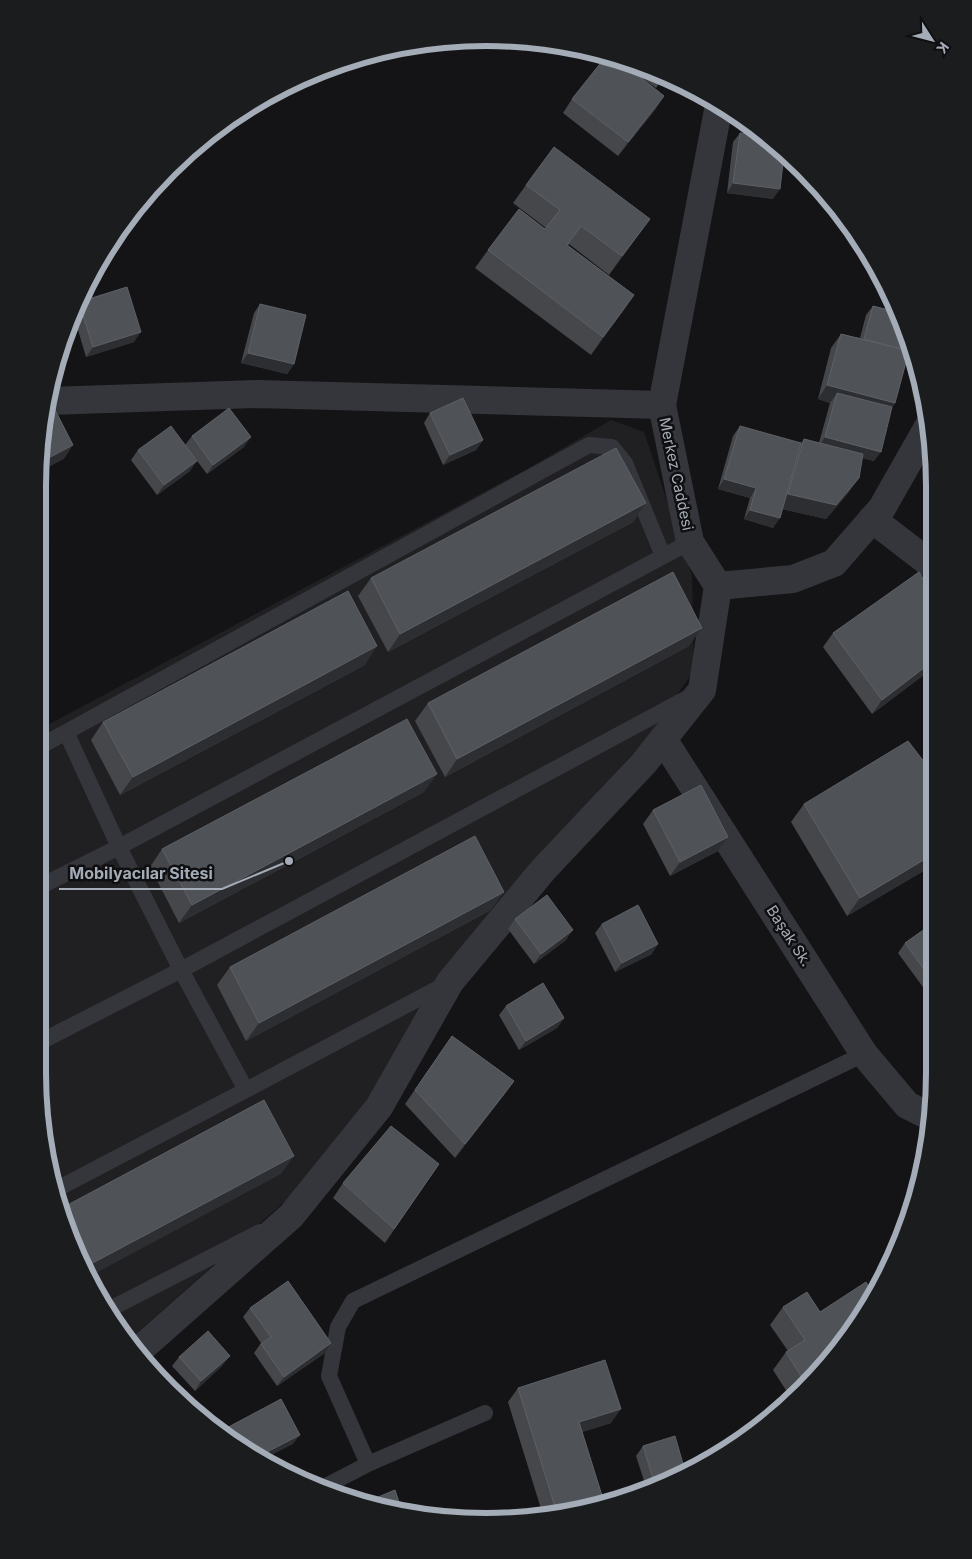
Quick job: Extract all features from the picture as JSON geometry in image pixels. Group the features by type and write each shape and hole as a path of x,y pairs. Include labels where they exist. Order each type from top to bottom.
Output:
{"street":[{"name":"Merkez Caddesi","path":"717,112 662,405 690,542 718,586"},
{"path":"55,401 258,394 662,405"},
{"path":"142,1347 291,1216 379,1107 450,982 543,870 644,763 702,690 718,586 793,579 834,564 882,508 923,437"},
{"path":"872,519 926,561"},
{"name":"Başak Sk.","path":"663,739 864,1054 907,1105 924,1113"}],"lane":[{"path":"46,744 67,734 589,445 612,447 625,463 663,556"},
{"path":"46,884 119,847 690,542"},
{"path":"46,1039 181,970 702,690"},
{"path":"67,734 119,847 181,970 246,1090"},
{"path":"61,1186 450,982"},
{"path":"368,1464 330,1376 338,1327 353,1301 864,1054"},
{"path":"113,1306 291,1216"},
{"path":"330,1484 368,1464 485,1413"}],"shaded area":[{"path":"611,420 644,432 692,576 694,670 649,736 599,791 405,1047 309,1182 134,1336 105,1293 80,1241 61,1187 50,1130 46,1073 46,726 527,469"}],"building":[{"path":"602,62 635,73 664,96 628,142 572,99"},
{"path":"740,133 750,134 783,162 780,189 733,183"},
{"path":"554,147 650,219 622,256 581,226 567,245 634,295 603,337 488,250 519,209 545,229 560,210 526,185"},
{"path":"127,287 141,332 93,347 82,313 89,299"},
{"path":"260,304 306,315 294,364 248,353"},
{"path":"873,306 888,310 904,350 864,339"},
{"path":"841,334 904,350 907,359 895,403 827,385"},
{"path":"837,393 892,407 881,452 825,437"},
{"path":"463,398 483,440 450,455 430,413"},
{"path":"54,407 73,445 47,459"},
{"path":"229,408 251,437 213,465 192,436"},
{"path":"171,426 197,461 164,485 138,450"},
{"path":"740,426 801,443 780,518 750,510 756,488 724,479"},
{"path":"804,439 863,454 859,478 836,505 788,494"},
{"path":"616,448 646,503 400,634 371,578"},
{"path":"673,572 702,628 457,759 428,703"},
{"path":"919,572 926,583 926,666 882,700 833,633"},
{"path":"348,591 377,646 133,777 103,722"},
{"path":"407,719 437,774 192,905 162,849"},
{"path":"908,741 926,764 926,859 860,898 804,804"},
{"path":"701,785 728,837 680,862 653,810"},
{"path":"475,836 504,892 259,1023 230,967"},
{"path":"547,895 573,930 541,954 515,919"},
{"path":"638,905 658,944 622,963 602,924"},
{"path":"926,928 926,972 905,943"},
{"path":"543,983 564,1018 526,1041 506,1006"},
{"path":"452,1036 514,1081 465,1144 415,1090"},
{"path":"264,1100 294,1156 91,1264 67,1205"},
{"path":"391,1126 439,1164 394,1229 343,1183"},
{"path":"288,1281 331,1343 284,1377 261,1344 271,1337 250,1308"},
{"path":"866,1282 870,1288 835,1341 802,1378 786,1352 805,1340 783,1307 807,1292 820,1312"},
{"path":"208,1331 230,1356 201,1381 179,1357"},
{"path":"605,1360 621,1409 579,1422 602,1497 555,1507 518,1388"},
{"path":"281,1399 300,1435 267,1452 269,1455 227,1428"},
{"path":"675,1436 683,1465 653,1479 643,1446"},
{"path":"395,1490 400,1504 374,1499"}],"place":[{"name":"Mobilyacılar Sitesi","path":"289,861"}]}
